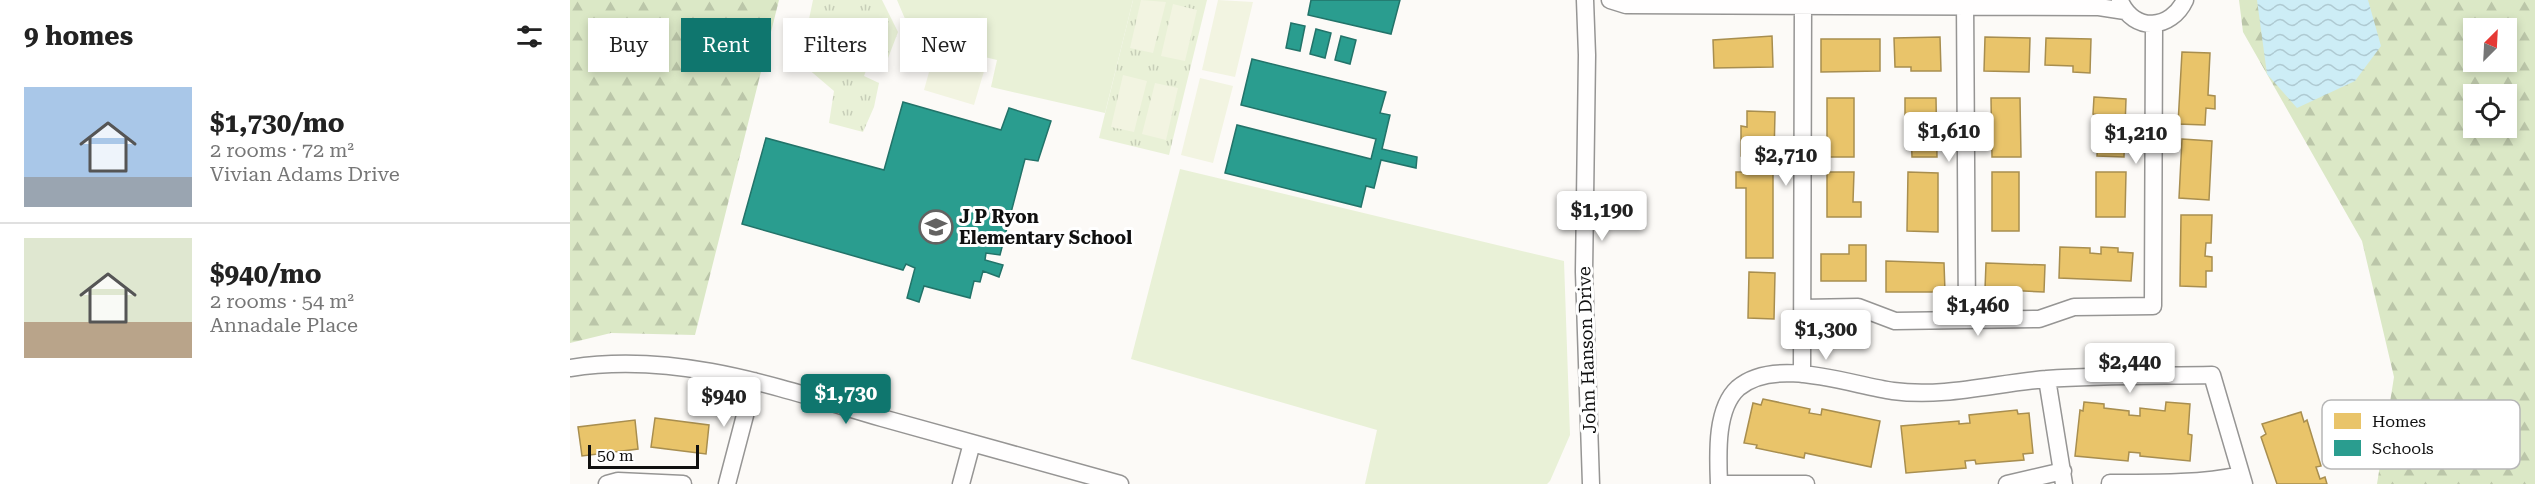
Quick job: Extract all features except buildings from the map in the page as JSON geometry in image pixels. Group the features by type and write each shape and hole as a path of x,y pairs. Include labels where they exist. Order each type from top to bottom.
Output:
{"street":[{"name":"John Hanson Drive","path":"1585,0 1587,55 1584,272 1591,484"},
{"path":"1610,0 1626,6 1803,3 1965,3 2099,7 2123,5 2134,19 2154,24 2172,18 2181,10 2185,0"},
{"path":"1802,374 1803,3"},
{"path":"1965,3 1967,320"},
{"path":"1803,308 1858,307 1895,321 2038,319 2074,307 2153,306 2154,24"},
{"path":"570,368 617,363 670,364 754,381 1120,484"},
{"path":"1806,484 1719,484 1718,438 1724,412 1737,389 1764,375 1802,374 1894,391 1931,393 2047,379 2212,375 2242,479 2109,483"},
{"path":"2007,484 2064,477 2047,379"},
{"path":"727,484 754,381"},
{"path":"961,484 972,443"},
{"path":"607,484 618,481 683,484"}],"green space":[{"path":"570,0 779,0 771,32 771,18 681,18 681,72 761,72 695,335 611,333 570,343"},
{"path":"813,0 882,0 898,32 888,58 888,18 809,18"},
{"path":"897,0 1133,0 1105,113 991,87 997,60 987,58 987,18 905,18"},
{"path":"1133,0 1207,0 1169,155 1099,138"},
{"path":"1141,0 1166,2 1153,53 1130,48"},
{"path":"1218,0 1253,2 1235,77 1202,70"},
{"path":"2239,0 2535,0 2535,484 2377,484 2379,469 2520,469 2520,400 2390,400 2394,377 2362,241 2243,32"},
{"path":"1173,4 1197,10 1185,61 1161,56"},
{"path":"812,72 866,72 864,76 879,83 874,107 863,132 829,123 834,91"},
{"path":"929,72 984,72 974,105 924,90"},
{"path":"1123,75 1147,81 1134,132 1111,127"},
{"path":"1200,78 1233,86 1213,163 1181,155"},
{"path":"1155,83 1178,88 1166,140 1142,134"},
{"path":"1180,169 1564,261 1570,435 1550,481 1547,484 1365,484 1377,430 1131,359"}],"water":[{"path":"2257,0 2368,0 2381,46 2355,81 2297,108 2267,74"}],"place":[{"name":"J P Ryon Elementary School","path":"936,227"}]}
